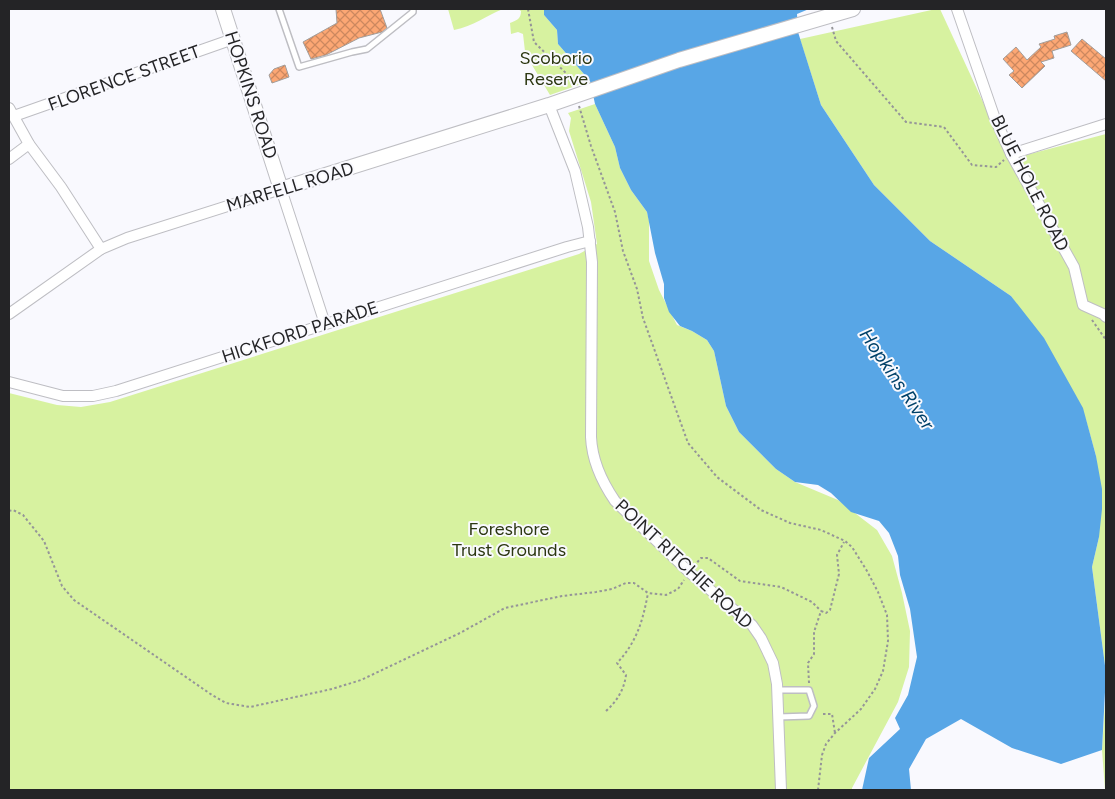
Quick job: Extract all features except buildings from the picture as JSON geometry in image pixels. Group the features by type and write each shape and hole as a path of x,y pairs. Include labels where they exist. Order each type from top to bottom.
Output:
{"street":[{"name":"HOPKINS ROAD","path":"223,9 326,324"},
{"name":"MARFELL ROAD","path":"9,314 101,249 127,238 549,105 679,60 853,9"},
{"name":"BLUE HOLE ROAD","path":"957,9 994,116 1011,154 1074,267 1083,305 1103,314 1106,318"},
{"name":"FLORENCE STREET","path":"12,112 233,39"},
{"name":"POINT RITCHIE ROAD","path":"549,105 575,171 590,241 592,262 591,437 595,462 604,483 615,501 689,572 752,625 761,638 773,663 778,690 780,790"},
{"path":"12,112 29,144 61,187 101,249"},
{"path":"1011,154 1106,124"},
{"path":"9,159 29,144"},
{"name":"HICKFORD PARADE","path":"9,382 63,396 93,396 116,391 590,241"}],"lane":[{"path":"279,9 300,67 367,49 413,12 413,9"},
{"path":"778,690 809,690 814,706 809,716 778,717"}],"path":[{"path":"528,9 534,42 570,77 581,94 591,146 615,212 623,251 637,289 643,318 688,443 717,477 761,510 790,523 821,530 852,547 878,592 887,615 888,642 883,672 875,689 855,716 835,733 826,744 822,755 818,790"},
{"path":"829,15 836,41 906,122 944,127 972,166 996,167 1011,154"},
{"path":"1092,320 1106,340"},
{"path":"9,511 13,510 23,515 44,541 62,586 68,595 212,695 226,703 240,706 259,706 332,689 361,680 460,633 505,608 562,596 596,592 626,582 634,583 648,593 666,595 678,589 701,558 708,558 740,581 781,587 812,602 826,614 830,610 839,574 837,555 845,542"},
{"path":"606,711 625,686 626,675 617,663 632,646 645,612 648,593"},
{"path":"809,690 808,663 814,654 814,632 821,611"},
{"path":"822,714 832,714 835,733"}],"green space":[{"name":"Scoborio Reserve","path":"448,9 503,9 468,26 454,30"},
{"name":"Scoborio Reserve","path":"518,9 544,9 544,15 557,30 558,44 590,81 550,95 529,60 526,60 523,34 518,32 511,34 510,23 519,18 521,11"},
{"path":"940,9 1014,169 1026,155 1106,134 1106,673 1092,567 1099,537 1096,456 1086,420 1077,398 1011,296 930,241 874,185 821,105 800,39"},
{"name":"Foreshore Trust Grounds","path":"595,104 615,147 620,168 631,190 647,212 649,221 649,261 659,290 677,325 707,340 714,351 726,406 739,432 776,469 795,482 838,500 877,530 892,556 910,631 909,667 898,702 852,790 9,790 9,393 57,405 81,407 110,402 579,254 597,244 591,202 569,131 571,118 568,113"},
{"path":"1106,688 1106,790 1105,790 1102,750"}],"water":[{"name":"Hopkins River","path":"544,9 809,9 797,14 798,32 821,105 874,185 930,241 1011,296 1044,338 1083,408 1096,456 1102,489 1099,537 1092,567 1106,673 1102,750 1061,764 1012,748 961,719 926,739 909,769 911,790 862,790 869,758 900,729 895,718 908,695 917,657 910,609 900,575 898,556 889,533 879,521 851,512 831,493 818,485 795,482 776,469 739,432 726,406 714,351 707,340 680,326 669,312 664,298 664,284 655,253 647,212 631,190 620,168 615,147 595,104 590,81 558,44 557,30 544,15"}]}
